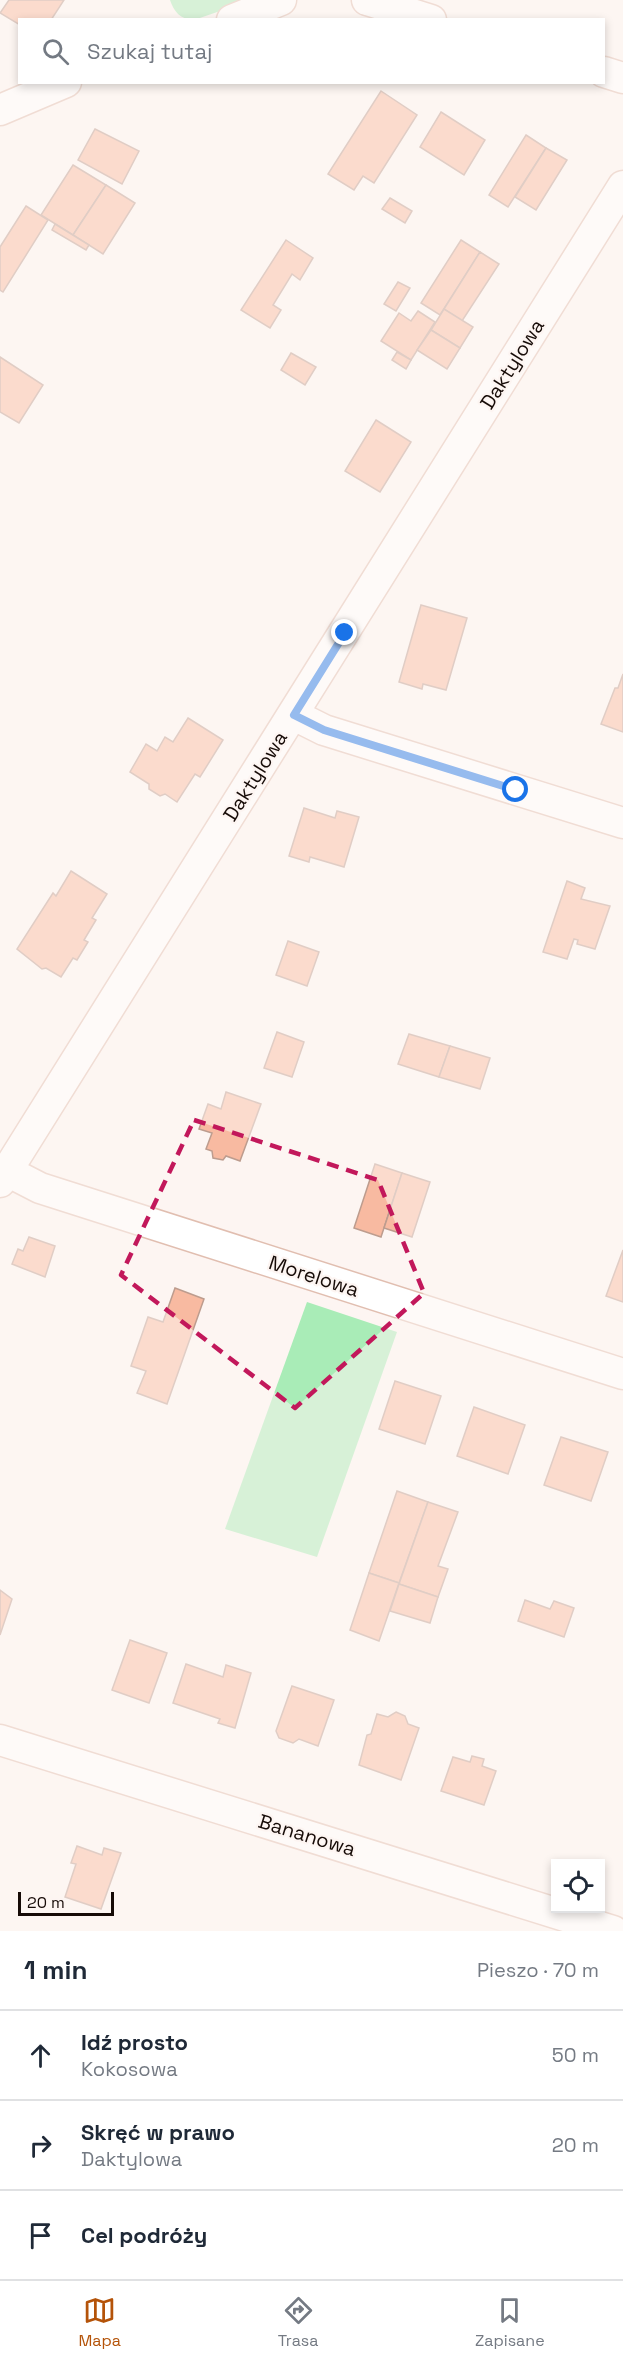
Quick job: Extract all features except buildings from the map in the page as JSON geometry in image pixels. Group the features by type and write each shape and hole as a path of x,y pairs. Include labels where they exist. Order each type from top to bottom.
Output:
{"street":[{"path":"237,18 281,0"},
{"path":"367,0 425,18"},
{"path":"605,73 623,78"},
{"path":"0,110 61,84"},
{"name":"Daktylowa","path":"4,1177 623,186"},
{"path":"294,715 324,730 623,823"},
{"name":"Morelowa","path":"4,1177 623,1374"},
{"name":"Bananowa","path":"0,1740 614,1931"}],"highlighted area":[{"path":"194,1120 378,1180 424,1293 295,1408 121,1275"}],"green space":[{"path":"170,0 252,0 200,18 185,18 173,8"},
{"path":"307,1302 397,1332 317,1557 225,1529"}],"route":[{"path":"345,633 294,715 324,730 516,790"}]}
